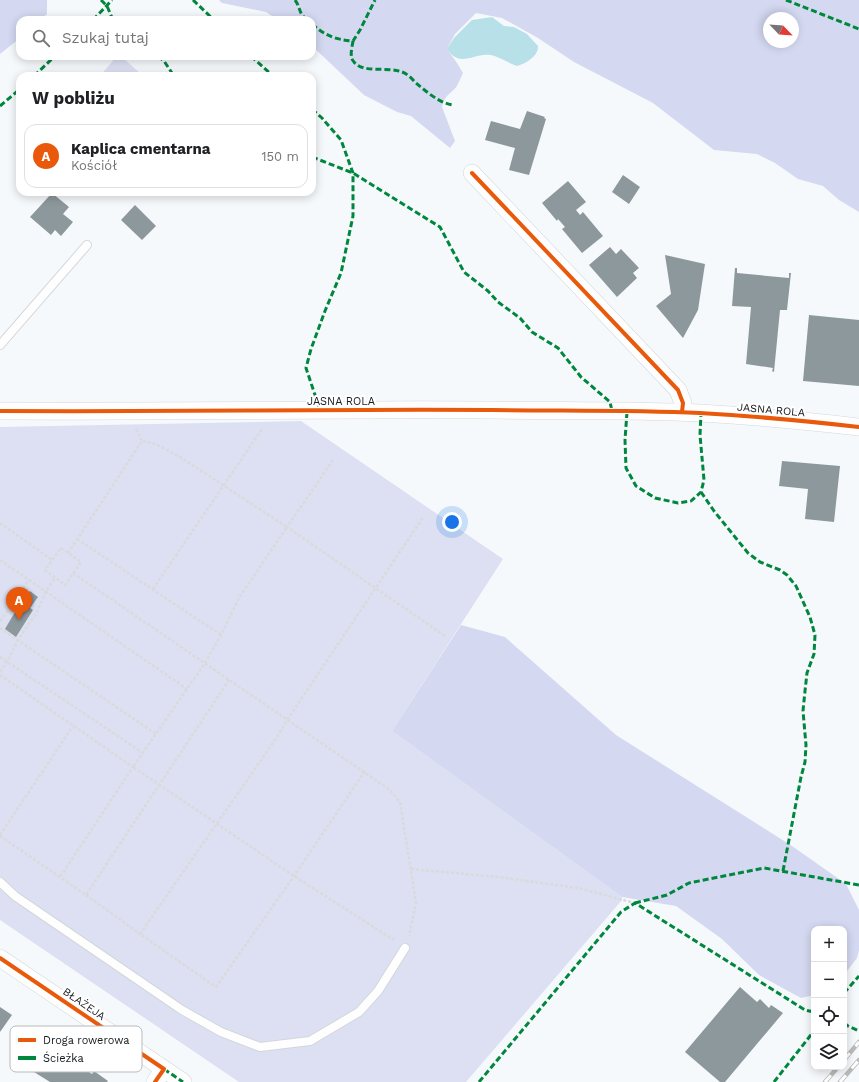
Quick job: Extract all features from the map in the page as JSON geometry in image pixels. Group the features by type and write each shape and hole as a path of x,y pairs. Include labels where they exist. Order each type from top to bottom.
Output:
{"street":[{"path":"472,173 678,390 683,403 682,412"},
{"name":"JASNA ROLA","path":"0,411 141,412 458,410 682,412 859,427"},
{"name":"BŁAŻEJA","path":"0,958 92,1026"},
{"name":"BŁAŻEJA","path":"142,1063 160,1076 183,1082"}],"lane":[{"path":"0,345 87,245"},
{"path":"0,882 15,896 182,1010 221,1032 260,1047 310,1041 359,1012 378,991 406,948"}],"path":[{"path":"153,589 224,486 263,426"},
{"path":"68,553 142,440 156,444 224,486 445,636"},
{"path":"60,878 133,767 205,663 239,598 333,460"},
{"path":"140,934 277,736 424,516"},
{"path":"0,524 52,560"},
{"path":"77,539 221,635"},
{"path":"61,548 68,553 81,562 65,585 45,570 61,548"},
{"path":"0,560 187,689"},
{"path":"55,578 46,591 37,612 18,640 8,662 0,674 73,726 294,876 406,948 416,903 400,802 390,790 365,771 287,720 73,573"},
{"path":"0,621 29,580"},
{"path":"0,628 156,734"},
{"path":"0,657 143,753"},
{"path":"86,895 229,680"},
{"path":"73,726 0,836 216,987 365,771"},
{"path":"410,869 498,877 571,887 635,903"}],"shaded area":[{"path":"0,0 47,0 47,14 45,16 16,16 16,41 0,54"},
{"path":"219,0 859,0 859,212 839,200 823,186 798,179 775,163 757,154 714,150 653,103 574,62 538,38 502,18 476,13 455,34 447,49 463,73 457,86 444,100 442,107 455,141 450,148 411,116 397,112 364,95 316,50 316,16 272,16 266,12 222,3"},
{"path":"492,17 504,26 514,27 527,34 538,46 538,50 534,56 517,66 491,55 462,59 457,58 447,49 454,38 472,20"},
{"path":"114,60 125,60 139,72 103,72"},
{"path":"301,421 503,559 392,731 622,897 622,900 466,1082 239,1082 0,920 0,427"},
{"path":"461,625 505,637 616,735 792,846 846,884 859,910 859,950 857,958 847,971 847,926 811,926 811,996 801,998 759,975 722,939 676,906 622,897 392,731"}],"building":[{"path":"527,111 545,117 544,118 546,119 529,175 509,170 515,148 485,140 491,121 520,129"},
{"path":"623,175 640,187 629,204 612,192"},
{"path":"568,181 586,202 576,210 580,215 583,212 603,236 582,253 562,229 565,227 558,219 557,221 542,203"},
{"path":"49,196 56,196 69,207 63,214 73,222 61,236 55,230 51,235 30,217"},
{"path":"135,205 156,226 142,240 121,220"},
{"path":"610,247 616,254 621,249 639,268 633,273 637,278 617,297 589,265"},
{"path":"665,255 705,264 698,310 683,338 656,306 671,294"},
{"path":"735,268 737,268 737,273 789,278 789,273 791,273 787,310 780,310 774,372 772,371 773,368 746,364 751,307 732,306"},
{"path":"809,315 859,320 859,386 803,381"},
{"path":"782,461 840,466 834,522 805,519 808,489 779,486"},
{"path":"30,591 38,597 30,608 33,610 16,637 5,629"},
{"path":"740,987 757,1002 760,999 769,1008 771,1005 783,1013 725,1082 720,1082 685,1052"},
{"path":"0,1007 12,1015 0,1032"},
{"path":"34,1072 89,1072 92,1074 95,1072 108,1081 107,1082 50,1082"}],"railway":[{"path":"847,1056 859,1042"},
{"path":"840,1082 859,1060"},
{"path":"825,1082 835,1070"}],"marked path":[{"path":"101,0 107,6 111,16"},
{"path":"97,16 112,0"},
{"path":"193,0 210,16"},
{"path":"295,0 303,16"},
{"path":"316,27 331,36 353,41 375,0"},
{"path":"786,0 859,29"},
{"path":"353,41 351,52 352,60 358,66 370,69 396,70 404,73 433,97 453,105"},
{"path":"38,72 51,60"},
{"path":"163,60 171,72"},
{"path":"255,60 269,72"},
{"path":"0,106 16,92"},
{"path":"316,113 341,140 353,173 353,216 341,273 325,311 311,349 306,368 320,410"},
{"path":"316,159 353,173 440,227 464,272 488,291 498,302 520,318 532,332 558,348 581,377 610,402 612,411"},
{"path":"627,412 625,440 626,468 636,486 655,498 678,503 691,501 701,492 704,480 700,435 701,413"},
{"path":"701,492 714,511 748,553 760,562 780,570 787,575 796,586 810,617 815,635 814,654 807,673 803,711 806,745 805,762 783,871"},
{"path":"635,903 667,895 689,883 764,868 859,885"},
{"path":"479,1082 621,912 635,903 805,1010 811,1011"},
{"path":"847,990 859,976"},
{"path":"847,1025 859,1031"},
{"path":"774,1082 812,1034"},
{"path":"164,1069 183,1082"}],"cycle path":[{"path":"472,173 678,390 683,403 682,412"},
{"path":"0,411 648,411 740,416 859,427"},
{"path":"0,958 100,1026"},
{"path":"142,1054 164,1069 155,1082"}],"place":[{"name":"Kaplica cmentarna","path":"19,620"}]}
